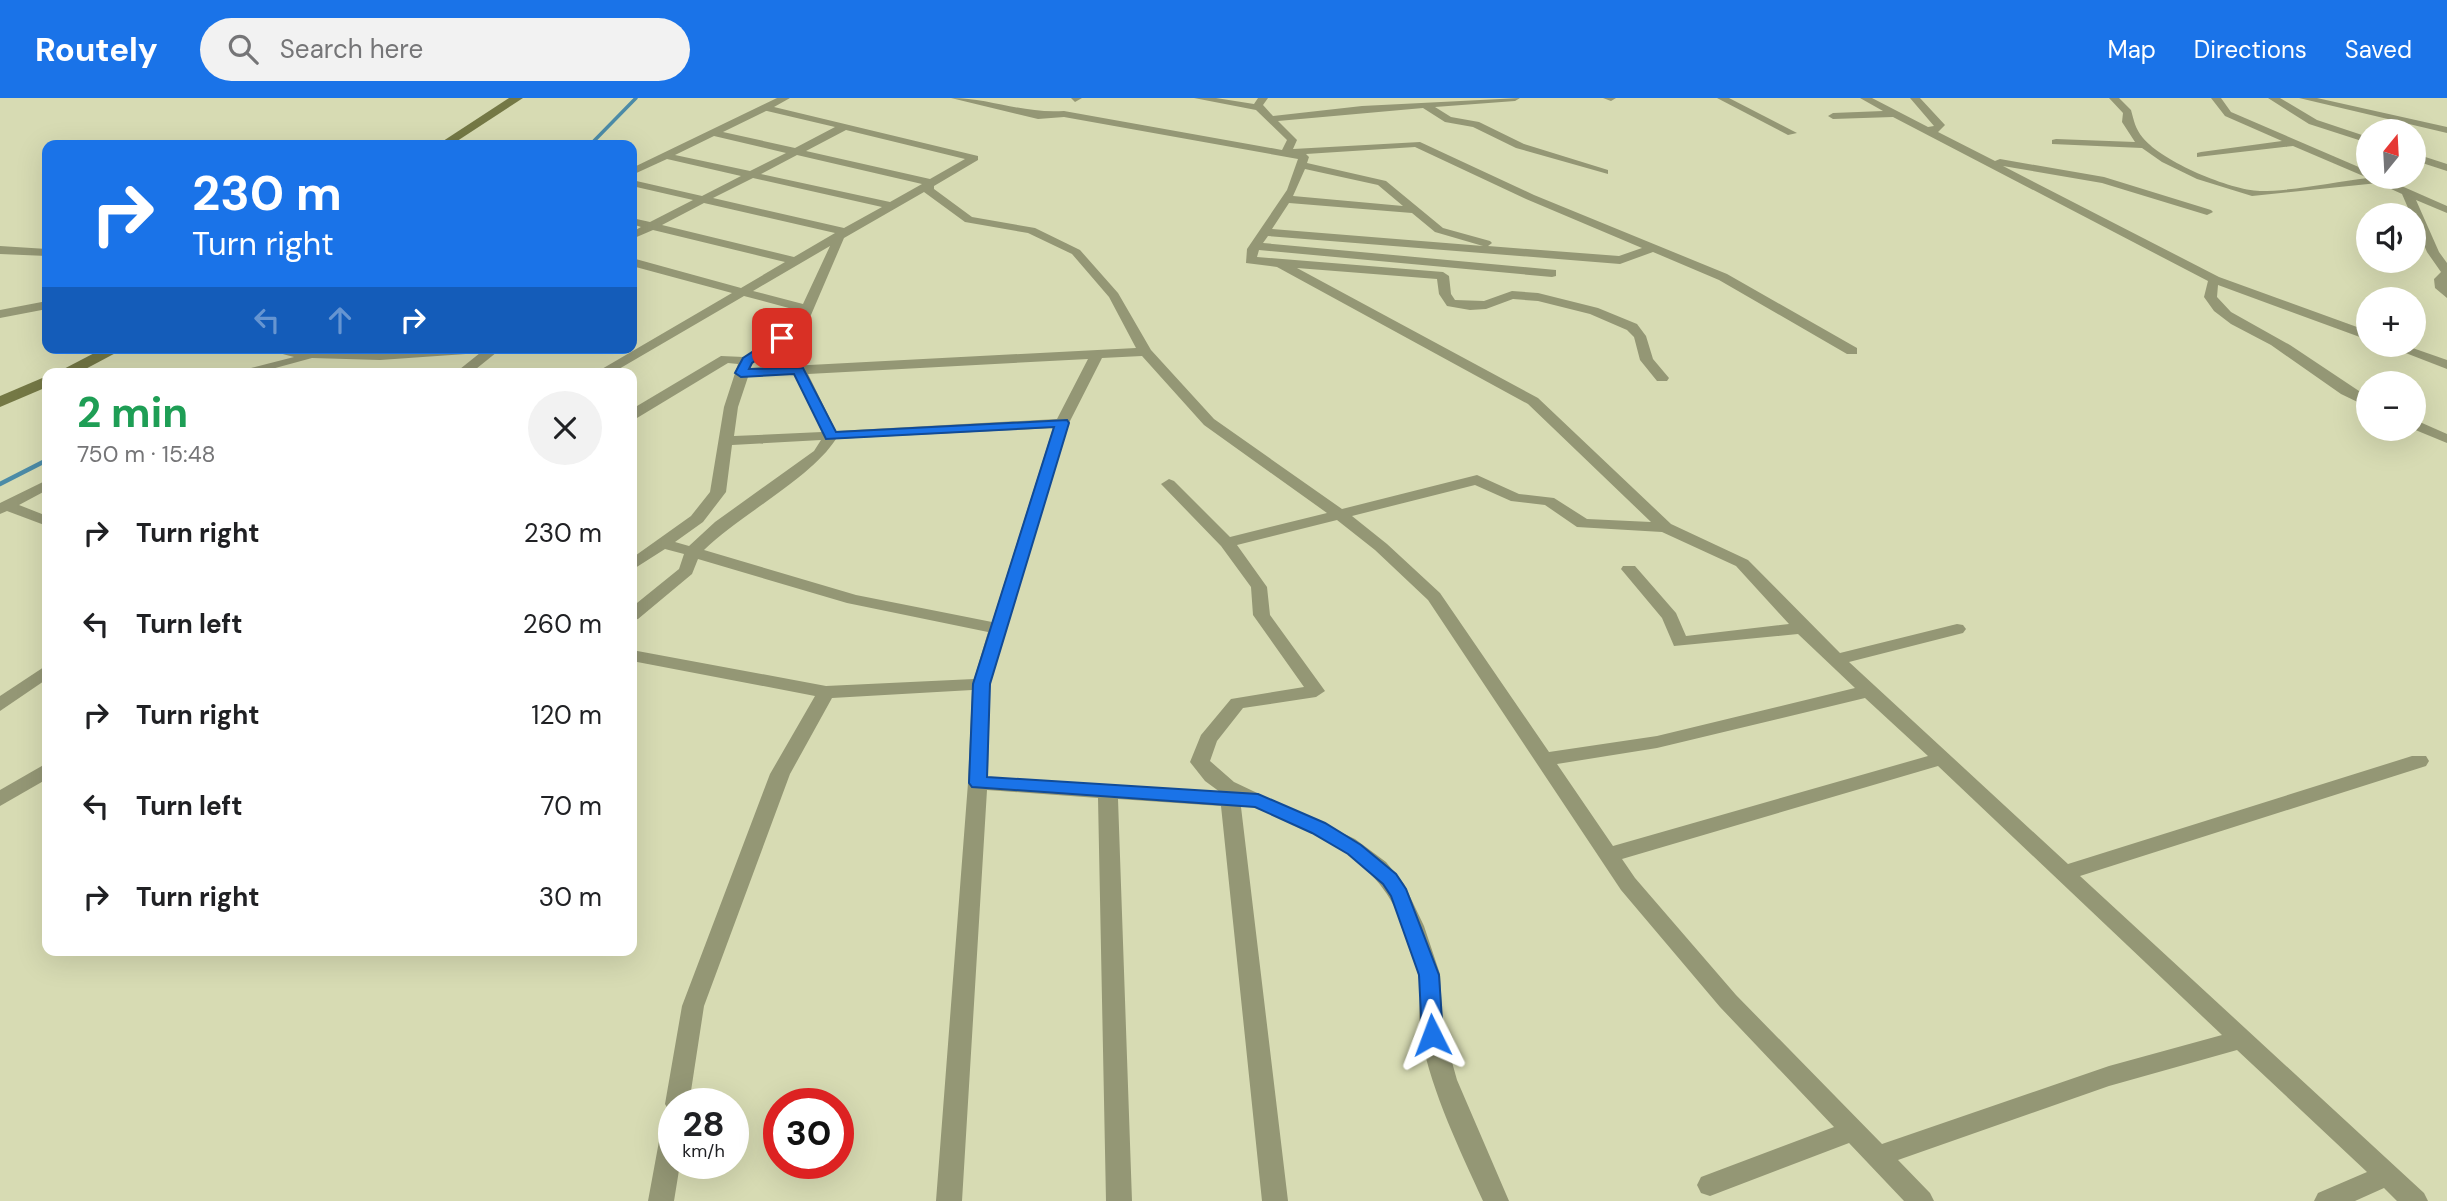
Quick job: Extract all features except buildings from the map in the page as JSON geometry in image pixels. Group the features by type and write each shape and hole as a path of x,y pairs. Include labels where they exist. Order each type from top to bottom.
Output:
{"street":[{"path":"451,140 517,98"},
{"path":"637,170 785,98"},
{"path":"956,98 1038,116 1064,114 1304,157 1286,199 1255,246 1250,260 1443,276 1445,294 1451,303 1470,306 1486,305 1512,295 1538,297 1594,311 1632,327 1640,336 1647,360 1662,378"},
{"path":"1199,98 1261,103 1271,119 1292,140 1286,153"},
{"path":"1271,119 1339,110 1515,98"},
{"path":"1722,98 1792,132"},
{"path":"1866,98 2215,280 2356,332"},
{"path":"1915,98 1940,125 1937,129 1927,130"},
{"path":"2114,98 2128,112 2127,122 2143,145 2165,160 2256,194 2356,179"},
{"path":"2216,98 2228,114 2356,170"},
{"path":"2273,98 2292,112 2356,137"},
{"path":"2304,98 2447,130"},
{"path":"1426,106 1448,120 1475,124 1520,146 1604,172"},
{"path":"637,352 974,158 767,108"},
{"path":"1833,116 1895,113"},
{"path":"637,234 842,128"},
{"path":"2201,155 2338,132"},
{"path":"715,133 929,182"},
{"path":"2056,142 2143,145"},
{"path":"1286,153 1416,144 1468,170 1650,249 1723,277 1852,351"},
{"path":"666,156 889,205"},
{"path":"1981,159 2104,180 2207,212"},
{"path":"2426,161 2447,168"},
{"path":"1301,165 1382,183 1439,230 1474,239 1499,251"},
{"path":"929,182 928,190 969,220 1031,230 1076,253 1114,296 1145,352 1209,422 1339,514 1381,547 1434,597 1628,884 1728,1001 1921,1201"},
{"path":"637,184 842,235"},
{"path":"2400,189 2447,210"},
{"path":"2407,192 2433,252 2447,272 2440,279 2441,288 2447,294"},
{"path":"1286,199 1412,210"},
{"path":"637,222 794,261"},
{"path":"1264,233 1620,260 1650,249"},
{"path":"637,561 697,519 718,492 744,367 800,326 842,235"},
{"path":"1255,246 1552,273"},
{"path":"0,250 42,253"},
{"path":"637,263 806,309"},
{"path":"1280,264 1533,401 1665,527 1742,563 1802,628 1868,691 2244,1038 2415,1201"},
{"path":"2215,280 2209,291 2211,299 2223,312 2284,347 2344,392 2356,397"},
{"path":"0,314 42,306"},
{"path":"637,412 726,359 744,367 799,370 1096,357 1145,352"},
{"path":"75,368 104,354"},
{"path":"293,354 309,357 416,354"},
{"path":"376,357 382,354"},
{"path":"469,368 488,354"},
{"path":"611,368 634,354"},
{"path":"268,368 309,357"},
{"path":"949,1201 978,783 981,684 1062,423 1096,357"},
{"path":"2425,357 2447,365"},
{"path":"799,370 831,436"},
{"path":"0,402 42,382"},
{"path":"727,441 1062,423"},
{"path":"2426,430 2447,439"},
{"path":"637,611 686,571 693,551 721,526 819,454 831,436"},
{"path":"1227,543 1477,480 1516,498 1549,501 1583,524 1665,527"},
{"path":"1168,484 1227,543 1259,587 1262,615 1316,691 1245,700 1230,708 1208,739 1200,762 1206,772 1230,794 1276,1201"},
{"path":"3,508 42,487"},
{"path":"3,508 42,520"},
{"path":"663,543 853,599 999,629"},
{"path":"1629,569 1670,617 1680,642 1802,628"},
{"path":"1836,660 1957,629"},
{"path":"637,656 826,692 981,684"},
{"path":"0,705 42,675"},
{"path":"1545,759 1657,742 1868,691"},
{"path":"680,1088 693,1006 780,774 826,692"},
{"path":"1609,855 1941,759"},
{"path":"2064,873 2419,761"},
{"path":"0,799 42,773"},
{"path":"978,783 1108,792 1230,794 1258,801 1319,828 1354,850 1390,879 1400,894 1429,975 1432,1035 1454,1110 1496,1201"},
{"path":"1108,792 1119,1201"},
{"path":"1877,1157 2109,1076 2244,1038"},
{"path":"1710,1185 1852,1131"},
{"path":"2327,1201 2387,1175"},
{"path":"661,1201 665,1179"}],"waterway":[{"path":"595,140 636,98"},
{"path":"0,484 42,463"}],"route":[{"path":"782,338 747,361 741,373 799,370 831,436 1062,423 981,684 978,783 1258,801 1319,828 1354,850 1390,879 1400,894 1429,975 1432,1035"}]}
